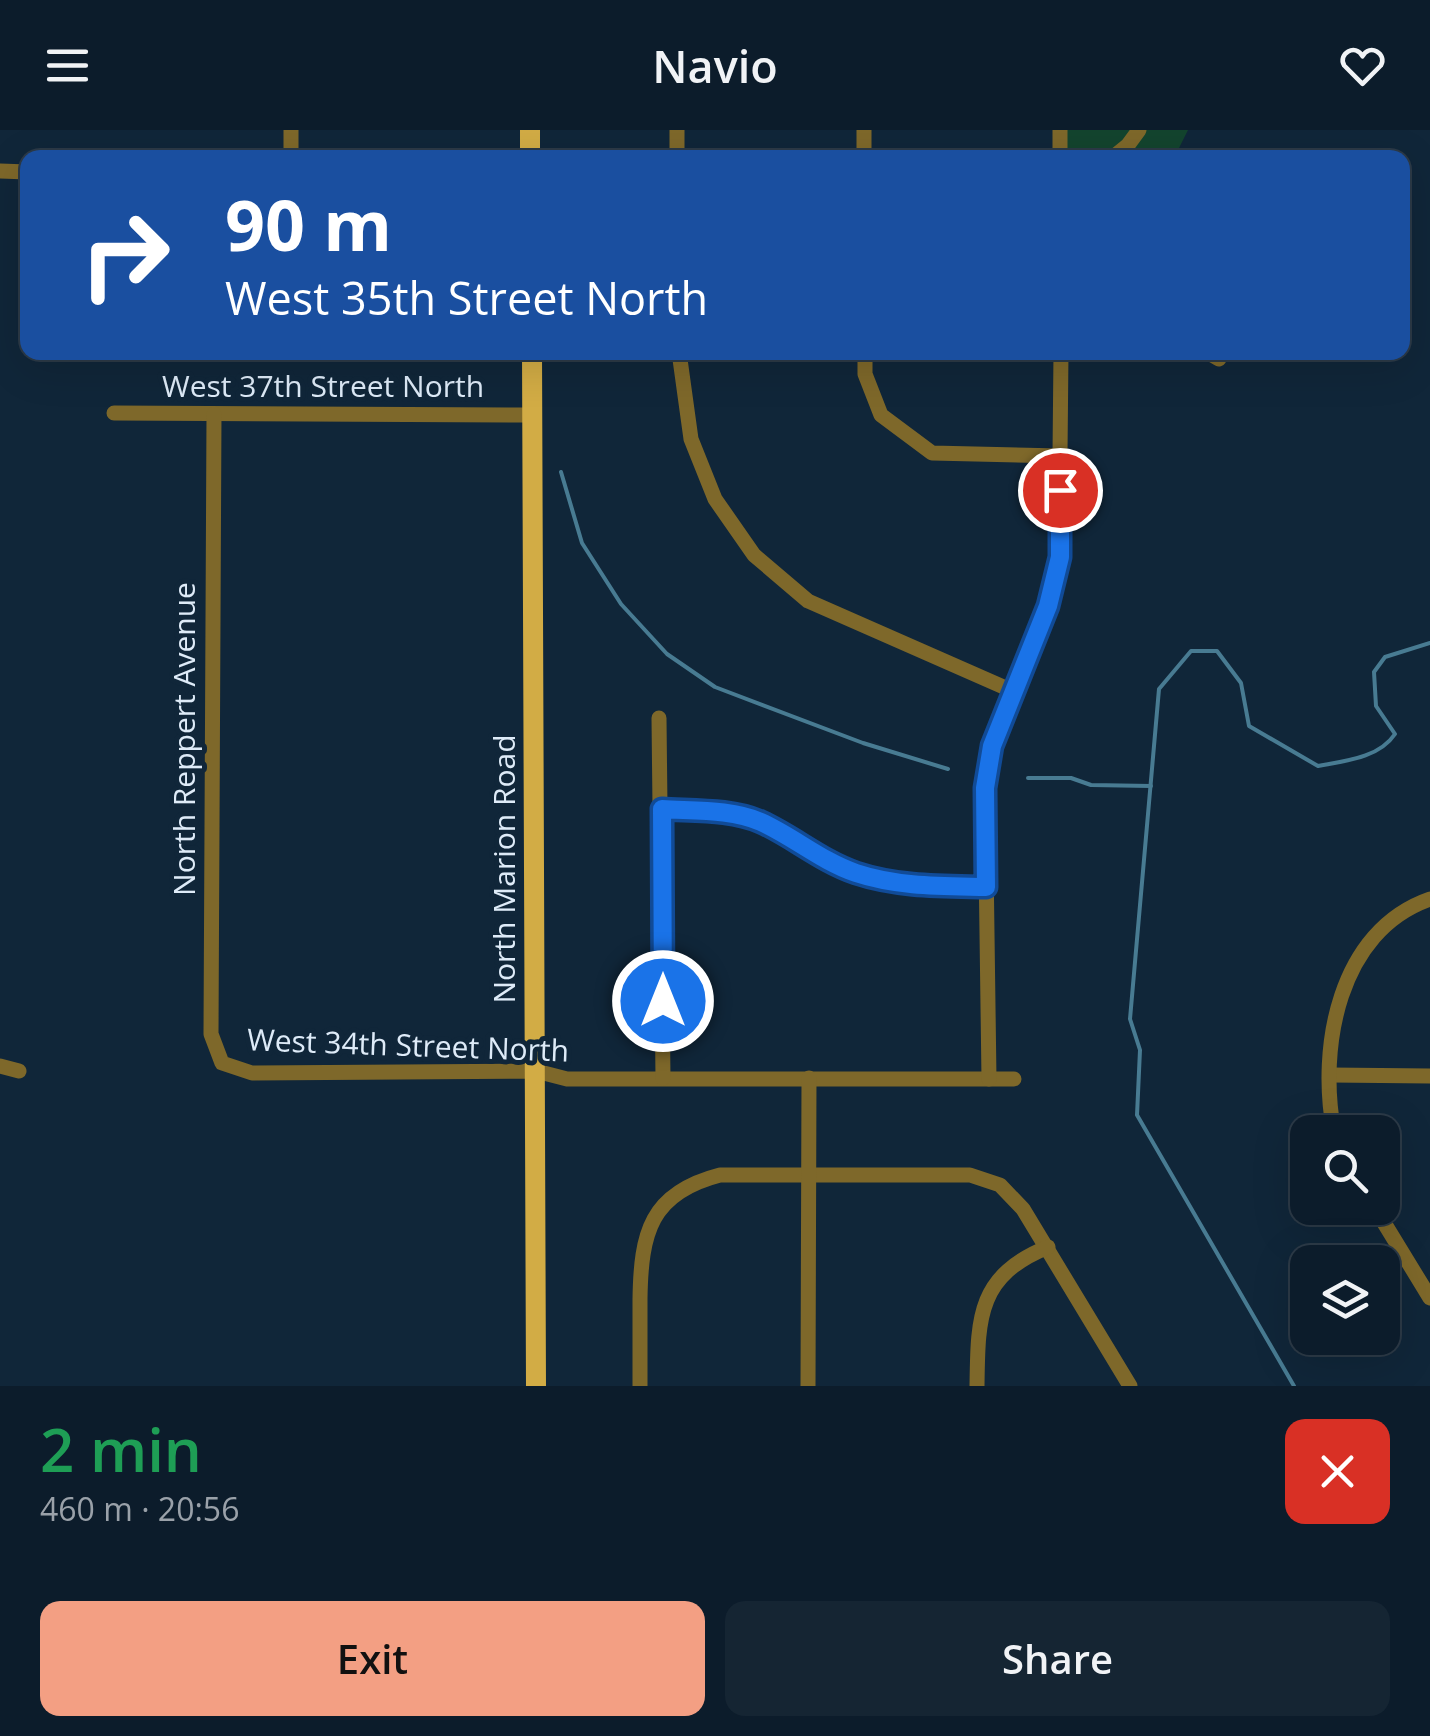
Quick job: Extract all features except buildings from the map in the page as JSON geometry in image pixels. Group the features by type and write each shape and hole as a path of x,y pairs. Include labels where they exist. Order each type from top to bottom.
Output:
{"main road":[{"name":"North Marion Road","path":"532,360 536,1386"}],"street":[{"path":"1122,150 1140,130"},
{"path":"680,360 690,440 715,499 754,554 808,601 1015,692"},
{"path":"865,360 866,374 881,415 932,452 1060,456"},
{"path":"989,1079 985,788 992,746 1048,606 1060,557 1061,360"},
{"name":"West 37th Street North","path":"114,413 532,415"},
{"name":"North Reppert Avenue","path":"214,414 211,1042 222,1063"},
{"path":"659,718 663,1078"},
{"path":"662,809 720,812 758,820 818,856 858,874 926,886 986,887"},
{"path":"1333,1115 1334,1011 1354,964 1382,928 1430,898"},
{"name":"West 34th Street North","path":"222,1063 252,1073 536,1070 566,1079 1014,1079"},
{"path":"0,1066 19,1072"},
{"path":"1331,1075 1430,1076"},
{"path":"808,1386 809,1078"},
{"path":"640,1386 640,1271 643,1244 652,1218 684,1186 710,1178 809,1175 970,1175 1000,1185 1024,1208 1130,1386"},
{"path":"1385,1225 1430,1298"},
{"path":"977,1386 983,1304 1001,1276 1024,1257 1048,1247"}],"green space":[{"path":"1060,130 1188,130 1178,150 1060,150"}],"waterway":[{"path":"561,472 582,543 621,604 667,654 715,687 863,743 948,769"},
{"path":"1294,1386 1137,1115 1140,1050 1130,1019 1159,689 1191,651 1217,651 1241,683 1249,726 1318,766 1361,757 1388,742 1395,734 1376,706 1374,672 1385,657 1430,643"},
{"path":"1028,778 1151,786"}],"route":[{"path":"663,1001 662,809 720,812 758,820 818,856 858,874 926,886 986,887 985,788 992,746 1048,606 1060,557 1060,490"}]}
